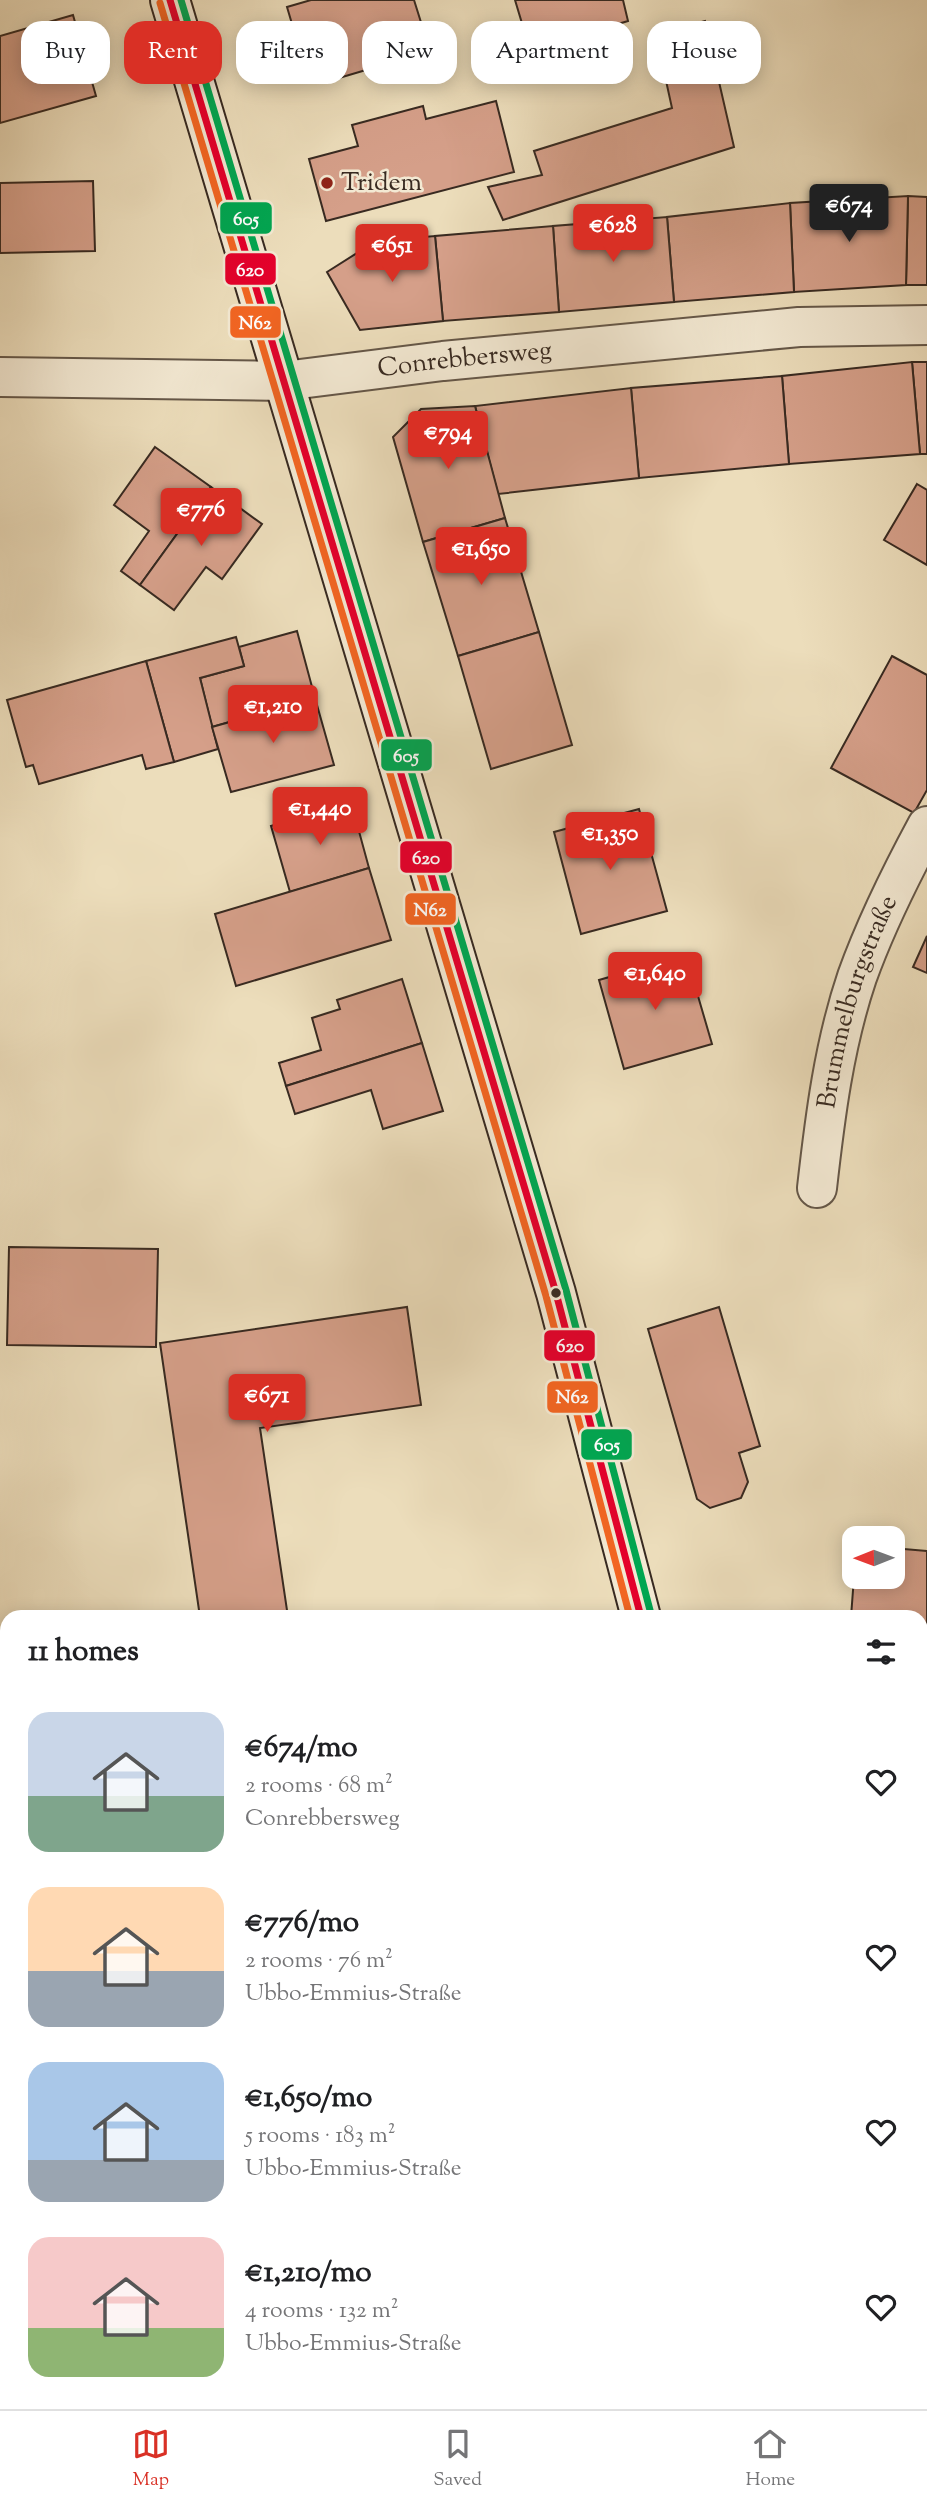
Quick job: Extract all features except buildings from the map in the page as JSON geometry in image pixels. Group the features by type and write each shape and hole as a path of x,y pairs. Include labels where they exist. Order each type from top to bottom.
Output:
{"main road":[{"path":"170,0 556,1293 639,1610"},
{"name":"Conrebbersweg","path":"0,377 284,382 443,361 799,327 927,325"},
{"name":"Brummelburgstraße","path":"817,1188 828,1091 856,979 889,897 927,826"}],"transit line":[{"name":"620","path":"170,0 556,1293 639,1610"},
{"name":"605","path":"181,0 566,1290 650,1610"},
{"name":"N62","path":"160,3 546,1296 628,1610"}],"place":[{"name":"Tridem","path":"327,183"}]}
